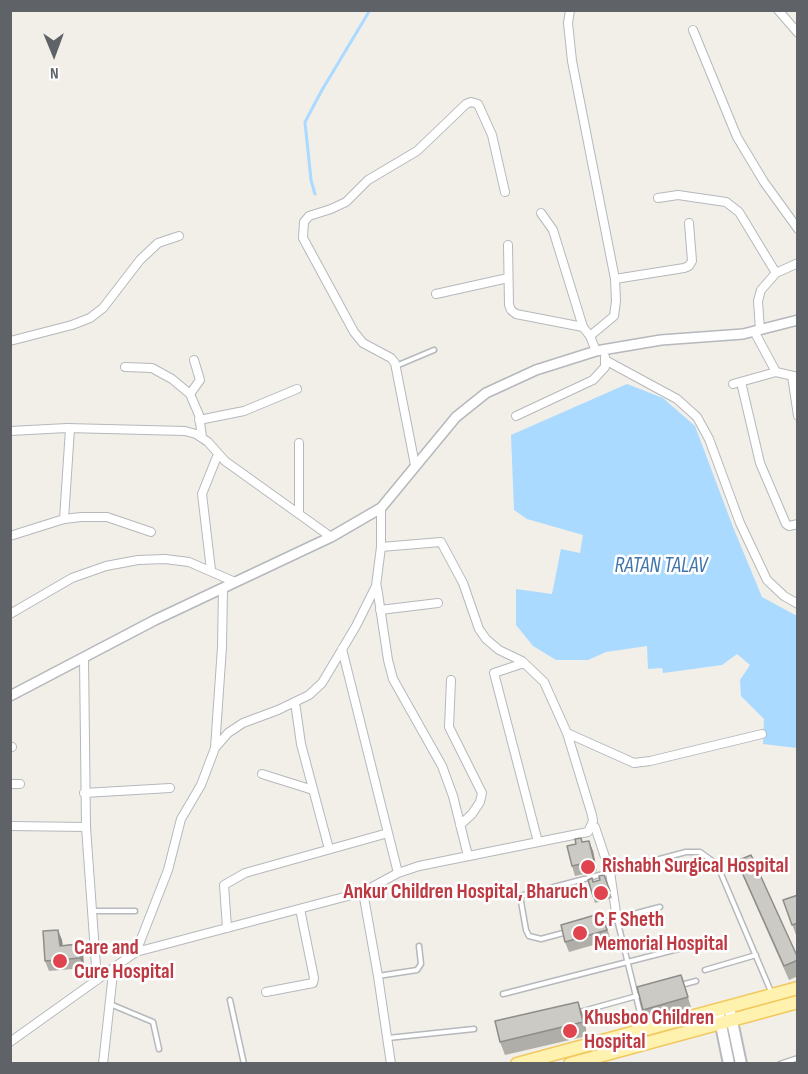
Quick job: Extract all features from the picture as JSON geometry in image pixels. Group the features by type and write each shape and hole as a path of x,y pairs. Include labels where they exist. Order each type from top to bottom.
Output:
{"main road":[{"path":"517,1064 798,988"},
{"path":"570,1064 798,1002"},
{"path":"723,1008 741,1064"},
{"path":"727,1022 729,1064"}],"street":[{"path":"570,10 568,23 572,62 615,279 614,316 590,336"},
{"path":"778,10 798,33"},
{"path":"693,30 737,137 764,182 798,229"},
{"path":"415,465 396,366 391,358 363,343 354,332 303,238 304,222 309,216 346,202 381,170 417,151 471,102 478,105 492,135 505,192"},
{"path":"658,198 678,195 726,202 739,212 776,273"},
{"path":"516,416 593,380 605,367 601,350 583,327 553,230 541,213"},
{"path":"615,279 689,266 692,261 689,223"},
{"path":"10,341 90,318 103,308 140,260 158,243 179,236"},
{"path":"508,245 511,310 516,314 583,327"},
{"path":"776,372 757,331 758,301 761,290 776,273 798,263"},
{"path":"436,294 508,278"},
{"path":"10,696 155,620 331,537 381,508 456,417 486,393 536,370 601,350 661,340 757,331 798,320"},
{"path":"190,394 200,380 194,360"},
{"path":"605,360 676,399 697,417 709,439 740,523 767,580 783,596 798,603"},
{"path":"125,367 152,368 172,379 190,394 195,404 202,437"},
{"path":"798,416 795,376 776,372 737,383 760,463 786,524 789,526 798,524"},
{"path":"199,420 244,411 297,389"},
{"path":"64,519 70,429"},
{"path":"10,431 70,429 185,431 202,437 225,461 331,537"},
{"path":"299,443 299,514"},
{"path":"212,570 202,494 218,454"},
{"path":"381,508 381,547 376,586 393,679 442,766 468,856"},
{"path":"10,536 64,519 107,517 151,532"},
{"path":"10,1042 136,952 363,892 398,873 418,866 588,832 592,826 592,815 567,732 544,682 524,663 499,650 486,639 479,629 463,583 441,542 381,547"},
{"path":"10,614 72,578 106,566 138,560 165,559 189,562 212,570 235,582"},
{"path":"215,748 228,733 243,723 309,695 322,683 376,586"},
{"path":"136,952 168,870 180,819 201,785 215,748 222,646 223,588"},
{"path":"380,610 438,603"},
{"path":"342,649 398,873"},
{"path":"84,658 84,793 97,980"},
{"path":"524,663 494,673 538,842"},
{"path":"451,680 449,727 482,793 480,802 472,814 460,825"},
{"path":"295,702 301,744 329,849"},
{"path":"567,732 634,763 650,762 762,734"},
{"path":"261,774 313,790"},
{"path":"10,784 20,784"},
{"path":"84,793 170,788"},
{"path":"10,826 86,827"},
{"path":"592,826 595,827 609,872 617,919"},
{"path":"227,928 224,885 245,873 388,833"},
{"path":"363,892 391,1064"},
{"path":"266,992 313,983 314,978 300,909"},
{"path":"103,1064 112,974 116,966"}],"lane":[{"path":"396,366 434,350"},
{"path":"573,930 541,939 529,936 520,896 686,852 700,852 707,855 719,869 772,995"},
{"path":"595,924 660,907"},
{"path":"92,911 135,911"},
{"path":"617,919 644,1029"},
{"path":"378,976 417,970 421,964 419,946"},
{"path":"503,994 682,948"},
{"path":"705,970 756,955"},
{"path":"676,986 696,981"},
{"path":"567,1015 646,993"},
{"path":"230,1000 244,1064"},
{"path":"109,1004 153,1022 159,1049"},
{"path":"387,1038 474,1029"},
{"path":"780,1064 798,1058"}],"water":[{"name":"RATAN TALAV","path":"627,384 663,398 695,426 762,597 797,616 797,748 763,744 764,719 741,696 740,680 750,665 737,654 722,665 663,673 662,668 648,669 647,646 606,652 588,660 556,660 533,646 516,625 516,589 552,594 561,549 580,553 583,535 527,519 514,510 511,435"}],"building":[{"path":"581,838 582,842 589,841 594,861 581,867 581,864 572,866 567,846 576,844 575,839"},
{"path":"751,855 798,958 784,966 737,861"},
{"path":"604,875 610,891 593,896 588,880 592,878 593,882 600,880 599,876"},
{"path":"798,895 798,923 792,925 783,900"},
{"path":"602,913 607,930 565,942 561,925"},
{"path":"58,930 60,946 79,944 80,958 45,961 43,931"},
{"path":"681,975 688,997 643,1010 637,987"},
{"path":"578,1002 583,1022 500,1042 495,1021"}],"waterway":[{"path":"315,194 311,180 305,122 370,10"}],"place":[{"name":"Rishabh Surgical Hospital","path":"588,867"},
{"name":"Ankur Children Hospital, Bharuch","path":"601,893"},
{"name":"C F Sheth Memorial Hospital","path":"580,933"},
{"name":"Care and Cure Hospital","path":"60,961"},
{"name":"Khusboo Children Hospital","path":"570,1031"}]}
